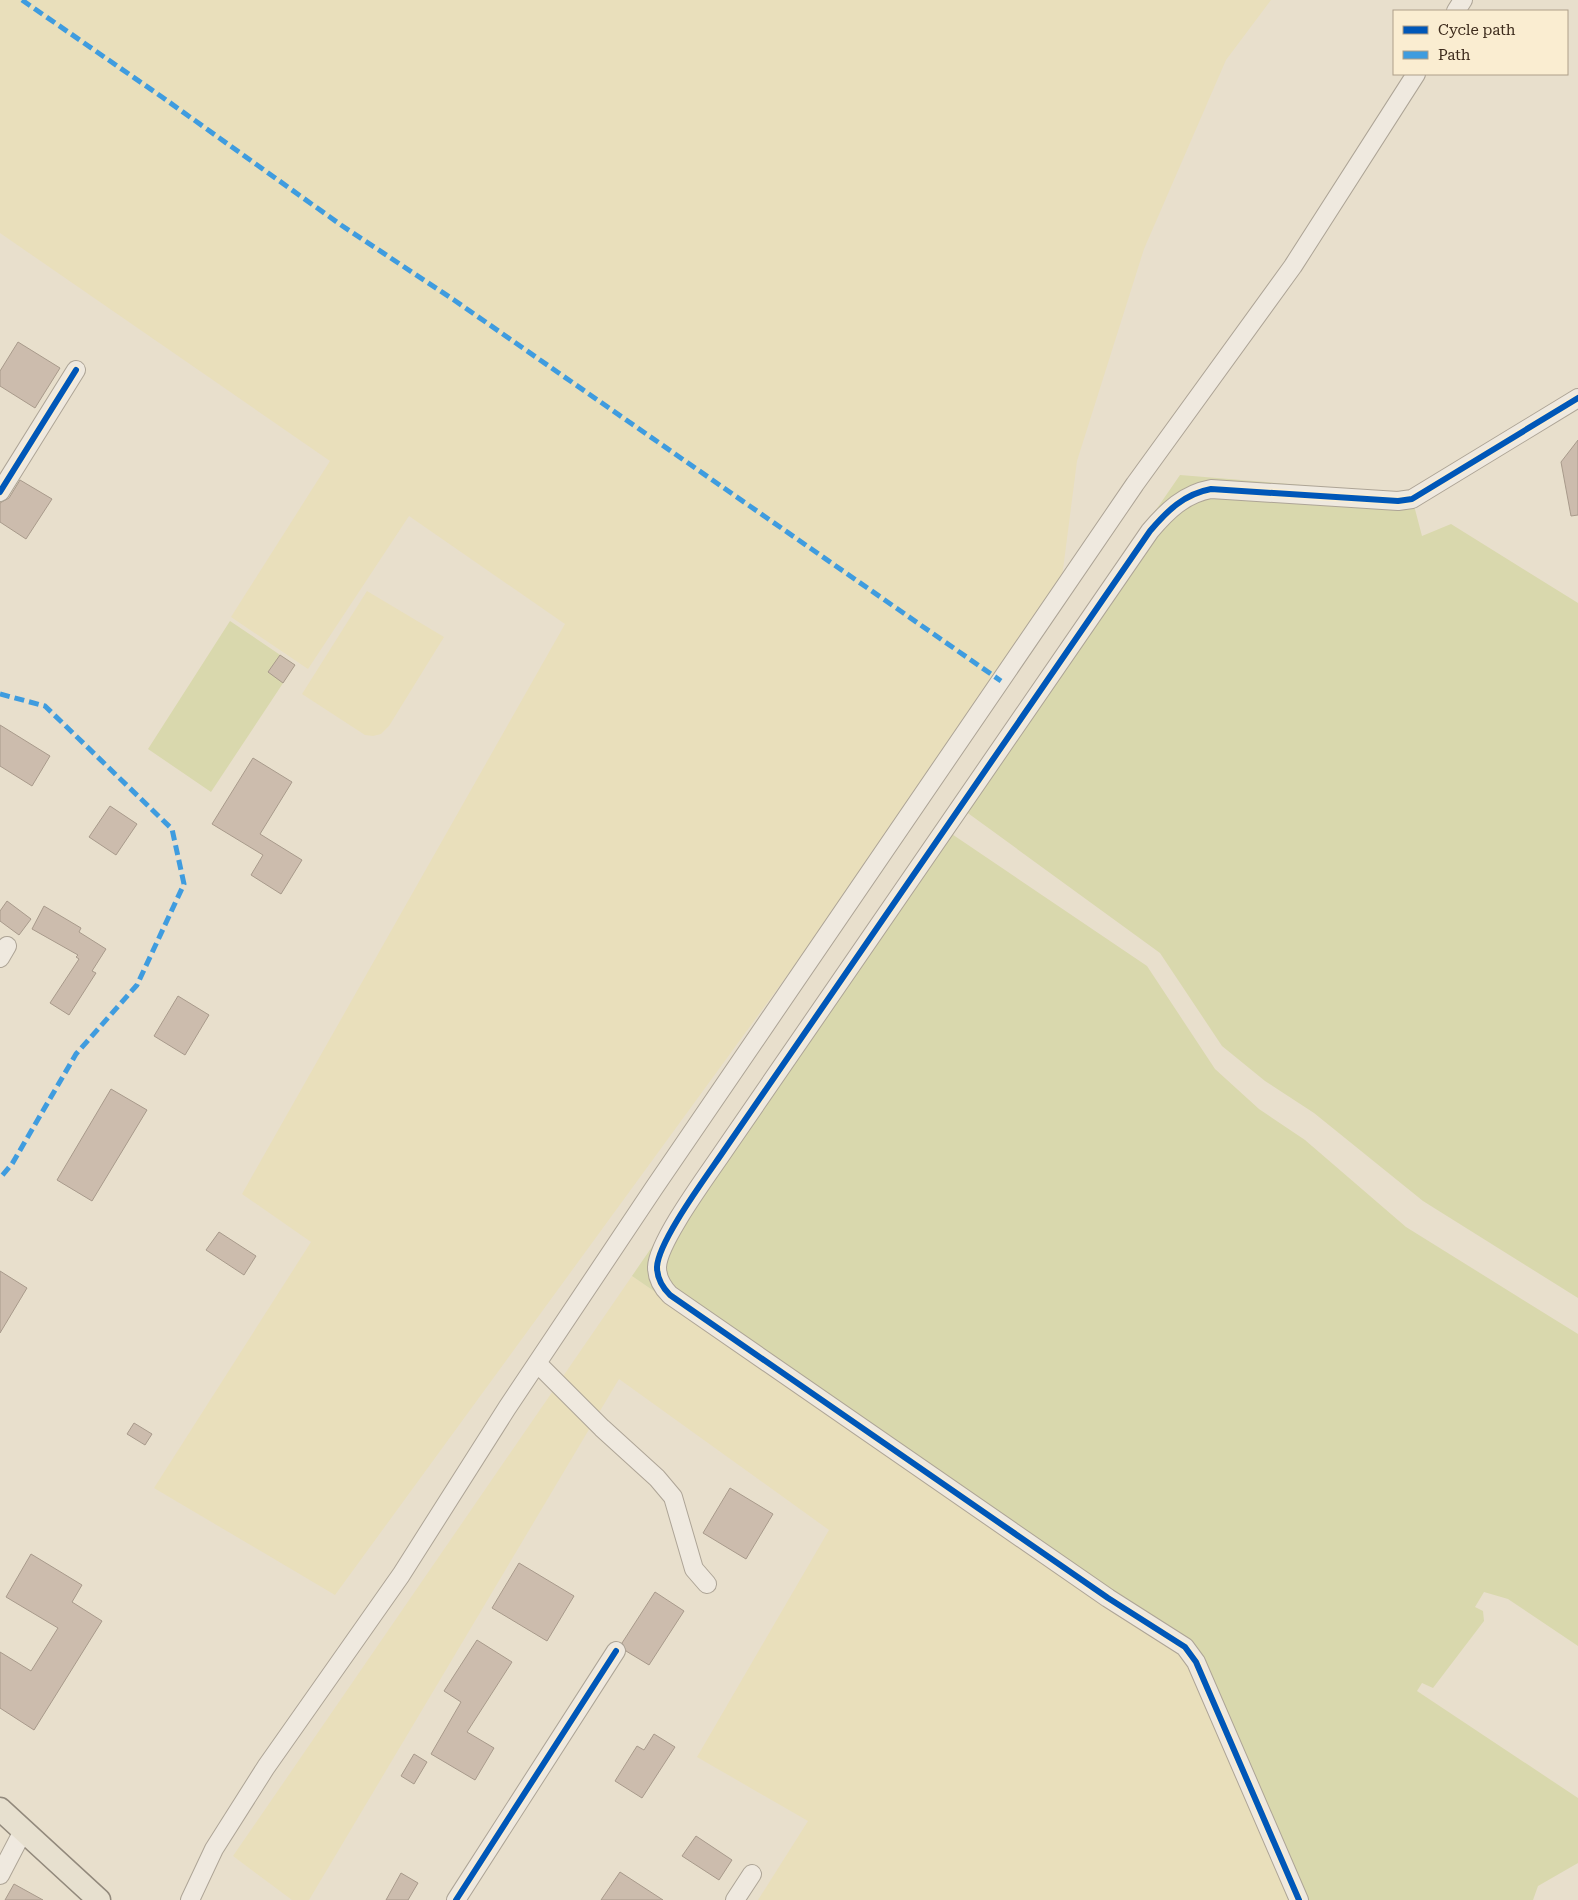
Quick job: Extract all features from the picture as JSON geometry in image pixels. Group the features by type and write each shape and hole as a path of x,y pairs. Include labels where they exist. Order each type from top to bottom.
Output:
{"main road":[{"path":"0,1809 99,1900"}],"street":[{"path":"187,1899 214,1849 266,1766 400,1575 537,1363 1135,484 1293,266 1415,75"},
{"path":"0,492 76,370"},
{"path":"1299,1900 1196,1662 1185,1647 1108,1598 670,1295 658,1276 658,1260 673,1229 725,1149 1150,531 1165,514 1182,500 1211,489 1398,501 1412,499 1578,398"},
{"path":"537,1363 602,1428 657,1478 673,1497 694,1570 707,1584"},
{"path":"456,1900 616,1651"},
{"path":"0,1875 23,1830"},
{"path":"735,1900 752,1874"}],"shaded area":[{"path":"0,0 1271,0 1226,60 1144,249 1077,461 1061,585 881,847 335,1595 154,1488 311,1242 242,1194 565,624 409,516 308,669 231,617 330,461 0,233"},
{"path":"367,591 444,637 389,726 381,734 373,736 365,735 302,694"},
{"path":"632,1276 1184,1655 1292,1900 758,1900 808,1821 697,1757 829,1530 619,1379 309,1900 292,1900 233,1856"}],"green space":[{"path":"1180,475 1411,494 1422,536 1451,524 1578,603 1578,1298 1423,1201 1314,1113 1265,1081 1222,1046 1160,953 954,803"},
{"path":"230,621 295,665 211,792 148,749"},
{"path":"940,826 1147,966 1215,1069 1259,1109 1305,1140 1406,1227 1578,1334 1578,1646 1508,1599 1484,1592 1475,1607 1483,1611 1484,1621 1433,1688 1422,1683 1417,1691 1578,1798 1578,1863 1538,1886 1533,1900 1292,1900 1184,1655 632,1276"}],"building":[{"path":"18,342 60,368 35,408 0,386 0,371"},
{"path":"1578,440 1578,515 1571,516 1561,462"},
{"path":"20,480 52,499 26,539 0,522 0,503 9,498"},
{"path":"280,655 295,665 283,683 268,672"},
{"path":"0,725 50,756 32,786 0,766"},
{"path":"253,758 292,782 260,834 302,860 281,894 251,875 263,855 212,824"},
{"path":"110,806 137,824 116,855 89,837"},
{"path":"7,901 31,919 19,935 0,921 0,911"},
{"path":"44,906 81,928 79,932 106,949 92,971 96,973 69,1015 50,1003 79,959 76,957 78,955 32,929"},
{"path":"178,996 209,1015 185,1055 154,1036"},
{"path":"111,1089 147,1110 92,1201 57,1180"},
{"path":"219,1232 256,1256 244,1275 206,1250"},
{"path":"0,1271 27,1288 0,1333"},
{"path":"134,1423 152,1434 145,1445 127,1434"},
{"path":"730,1488 773,1514 746,1559 703,1533"},
{"path":"31,1554 82,1585 72,1602 102,1621 34,1730 0,1708 0,1652 31,1671 58,1628 6,1597"},
{"path":"519,1563 574,1596 547,1641 492,1608"},
{"path":"655,1592 684,1611 649,1665 626,1651 622,1643"},
{"path":"477,1640 512,1662 467,1732 494,1748 475,1780 431,1754 461,1702 444,1691"},
{"path":"654,1734 675,1747 642,1798 615,1781 637,1746 644,1750"},
{"path":"414,1754 427,1762 414,1784 401,1776"},
{"path":"696,1836 732,1860 719,1880 682,1856"},
{"path":"620,1872 663,1900 601,1900"},
{"path":"401,1873 418,1883 408,1900 386,1900"},
{"path":"14,1884 43,1900 5,1900"}],"marked path":[{"path":"22,0 341,225 454,300 1001,681"},
{"path":"0,694 45,706 172,829 184,884 137,985 76,1054 12,1164 0,1178"}],"cycle path":[{"path":"0,492 76,370"},
{"path":"1299,1900 1196,1662 1185,1647 1108,1598 670,1295 661,1282 657,1267 666,1241 697,1190 1150,531 1170,510 1184,499 1201,491 1211,489 1398,501 1412,499 1578,398"},
{"path":"456,1900 616,1651"}]}
